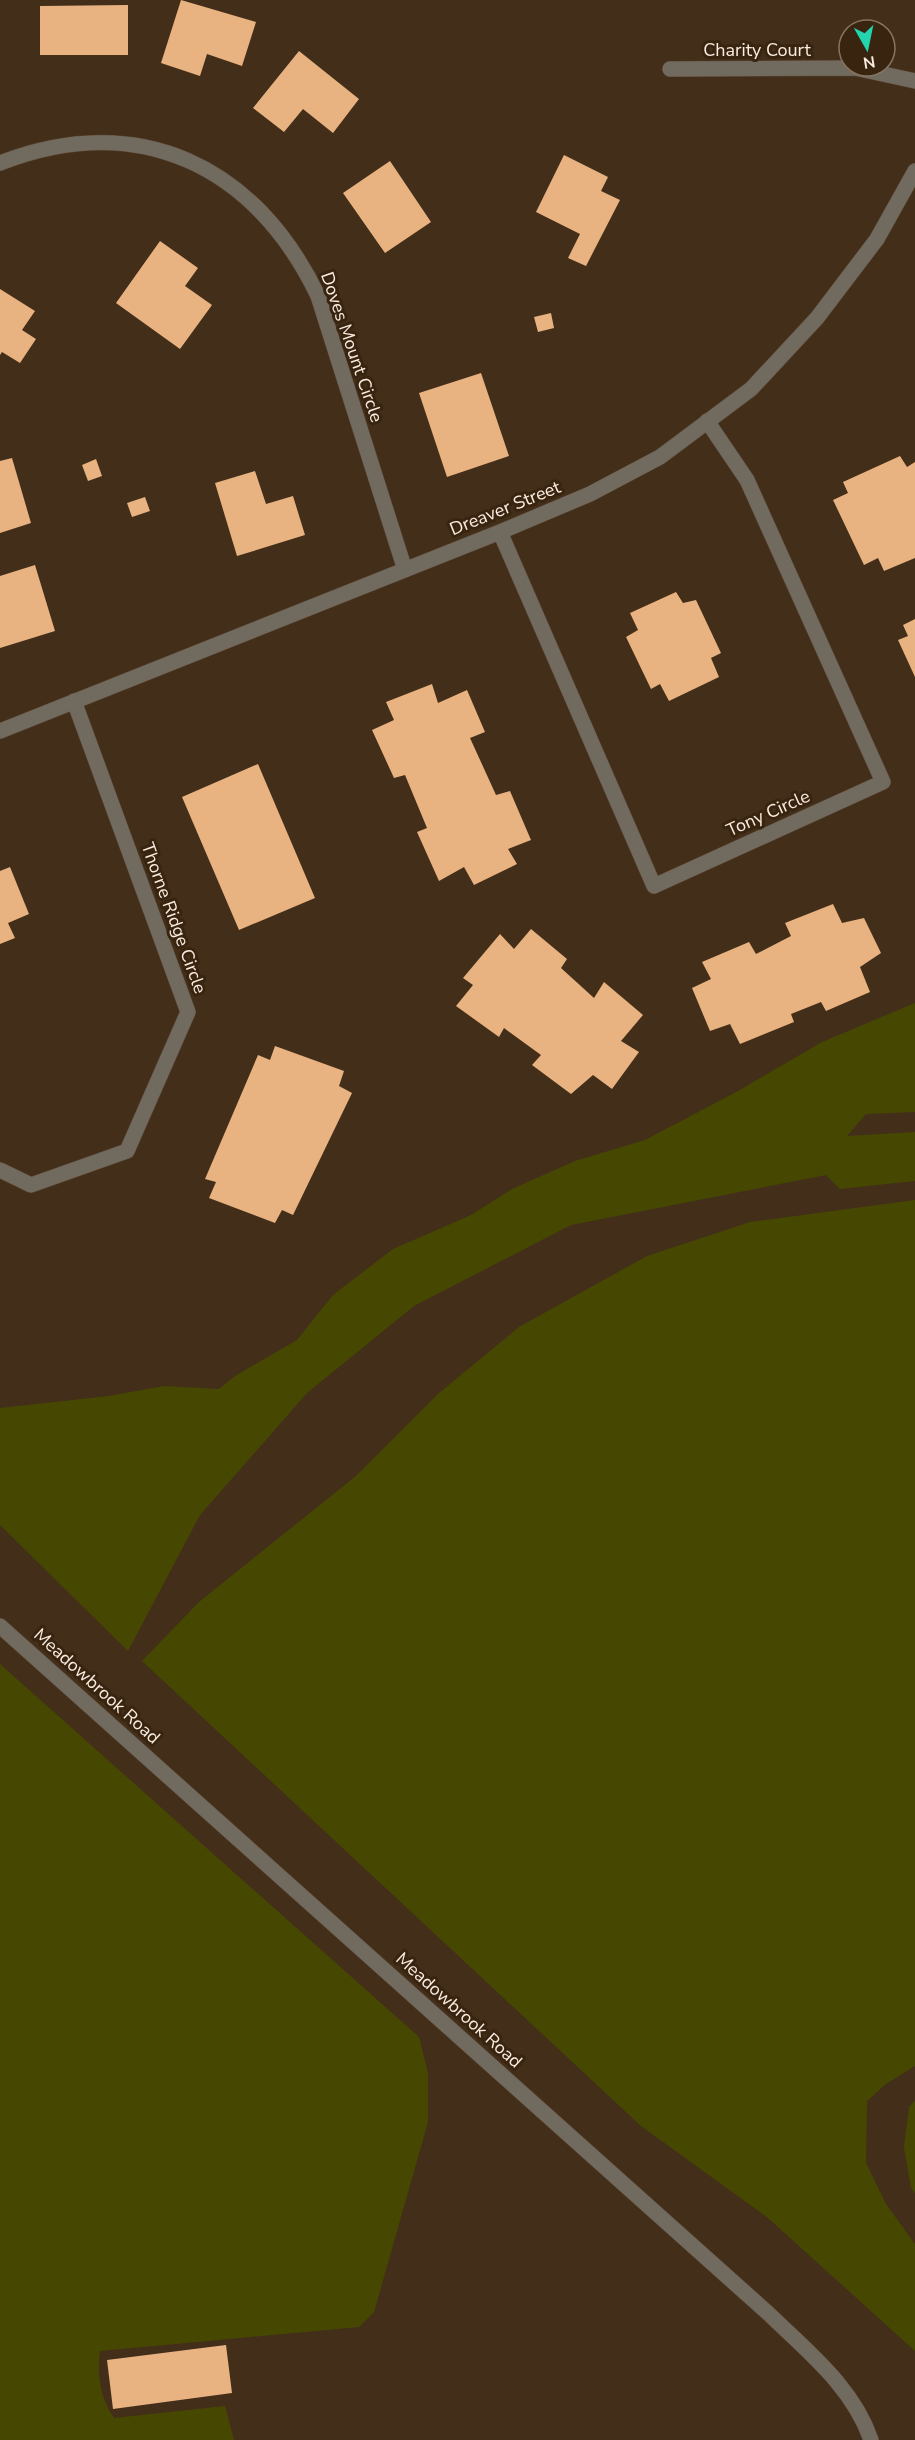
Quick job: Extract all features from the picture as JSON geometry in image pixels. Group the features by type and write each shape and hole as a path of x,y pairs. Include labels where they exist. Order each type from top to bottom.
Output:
{"street":[{"name":"Charity Court","path":"670,69 855,69 915,81"},
{"name":"Doves Mount Circle","path":"0,163 28,152 70,146 130,145 182,157 221,177 254,203 279,230 303,265 318,296 405,570"},
{"name":"Dreaver Street","path":"0,731 500,532 590,494 660,457 751,388 817,318 877,239 915,171"},
{"name":"Tony Circle","path":"500,532 654,886 883,782 747,480 707,421"},
{"name":"Thorne Ridge Circle","path":"0,1170 32,1185 127,1150 188,1012 74,701"},
{"name":"Meadowbrook Road","path":"0,1626 769,2314 847,2392 864,2418 871,2440"}],"shaded area":[{"path":"915,1003 915,1112 866,1114 847,1136 915,1132 915,1181 840,1189 826,1175 571,1225 414,1306 307,1393 200,1515 128,1651 0,1525 0,1408 109,1396 164,1386 219,1389 235,1376 297,1340 333,1295 393,1249 471,1215 512,1189 575,1161 645,1140 738,1091 822,1042"},
{"path":"915,1200 915,2066 886,2084 867,2101 866,2163 886,2204 915,2244 915,2351 768,2218 641,2126 142,1661 199,1602 356,1476 439,1393 519,1327 647,1256 750,1222"},
{"path":"0,1664 419,2037 428,2073 428,2122 374,2312 359,2327 100,2351 101,2386 105,2402 114,2418 225,2406 234,2440 0,2440"},
{"path":"915,2101 915,2193 911,2188 904,2147 909,2107"}],"building":[{"path":"181,0 256,22 242,66 207,54 200,76 161,63"},
{"path":"128,5 128,55 40,55 40,6"},
{"path":"299,51 359,99 333,133 303,109 284,132 253,108"},
{"path":"564,155 608,177 601,191 620,200 586,266 568,258 580,234 536,212"},
{"path":"390,161 431,222 385,253 343,193"},
{"path":"160,241 198,268 185,286 212,305 180,349 116,303"},
{"path":"0,289 35,311 22,330 36,339 20,363 2,352 0,355"},
{"path":"551,313 554,328 538,332 534,317"},
{"path":"481,373 509,456 447,477 419,393"},
{"path":"900,456 907,467 915,462 915,558 884,571 878,558 864,565 833,500 848,493 843,482"},
{"path":"12,458 31,523 0,533 0,461"},
{"path":"96,459 102,476 88,481 82,465"},
{"path":"255,471 266,504 293,496 305,535 237,556 215,483"},
{"path":"145,497 150,511 132,517 127,503"},
{"path":"35,565 55,631 0,648 0,576"},
{"path":"676,592 683,603 696,600 721,653 711,658 719,677 669,701 660,684 651,689 626,637 638,630 630,613"},
{"path":"915,619 915,677 898,640 908,636 903,625"},
{"path":"432,684 438,703 467,690 485,732 470,738 496,795 510,791 531,840 508,849 517,864 474,885 464,867 439,881 417,832 427,828 405,775 394,778 372,730 394,720 386,702"},
{"path":"258,764 315,898 239,930 182,797"},
{"path":"10,867 29,914 8,923 15,938 0,944 0,871"},
{"path":"833,904 842,923 864,918 881,953 860,967 870,992 826,1011 821,1002 791,1014 794,1022 740,1044 730,1024 710,1031 692,988 711,979 702,962 749,942 756,954 791,936 785,923"},
{"path":"531,929 567,959 561,968 594,998 604,982 643,1015 621,1041 639,1052 612,1089 593,1075 571,1094 532,1065 541,1055 504,1028 499,1037 456,1006 473,985 463,978 500,934 514,949"},
{"path":"275,1046 344,1071 339,1086 352,1093 293,1215 282,1210 275,1223 209,1198 216,1182 205,1179 258,1055 270,1060"},
{"path":"226,2345 232,2393 113,2409 107,2360"}]}
